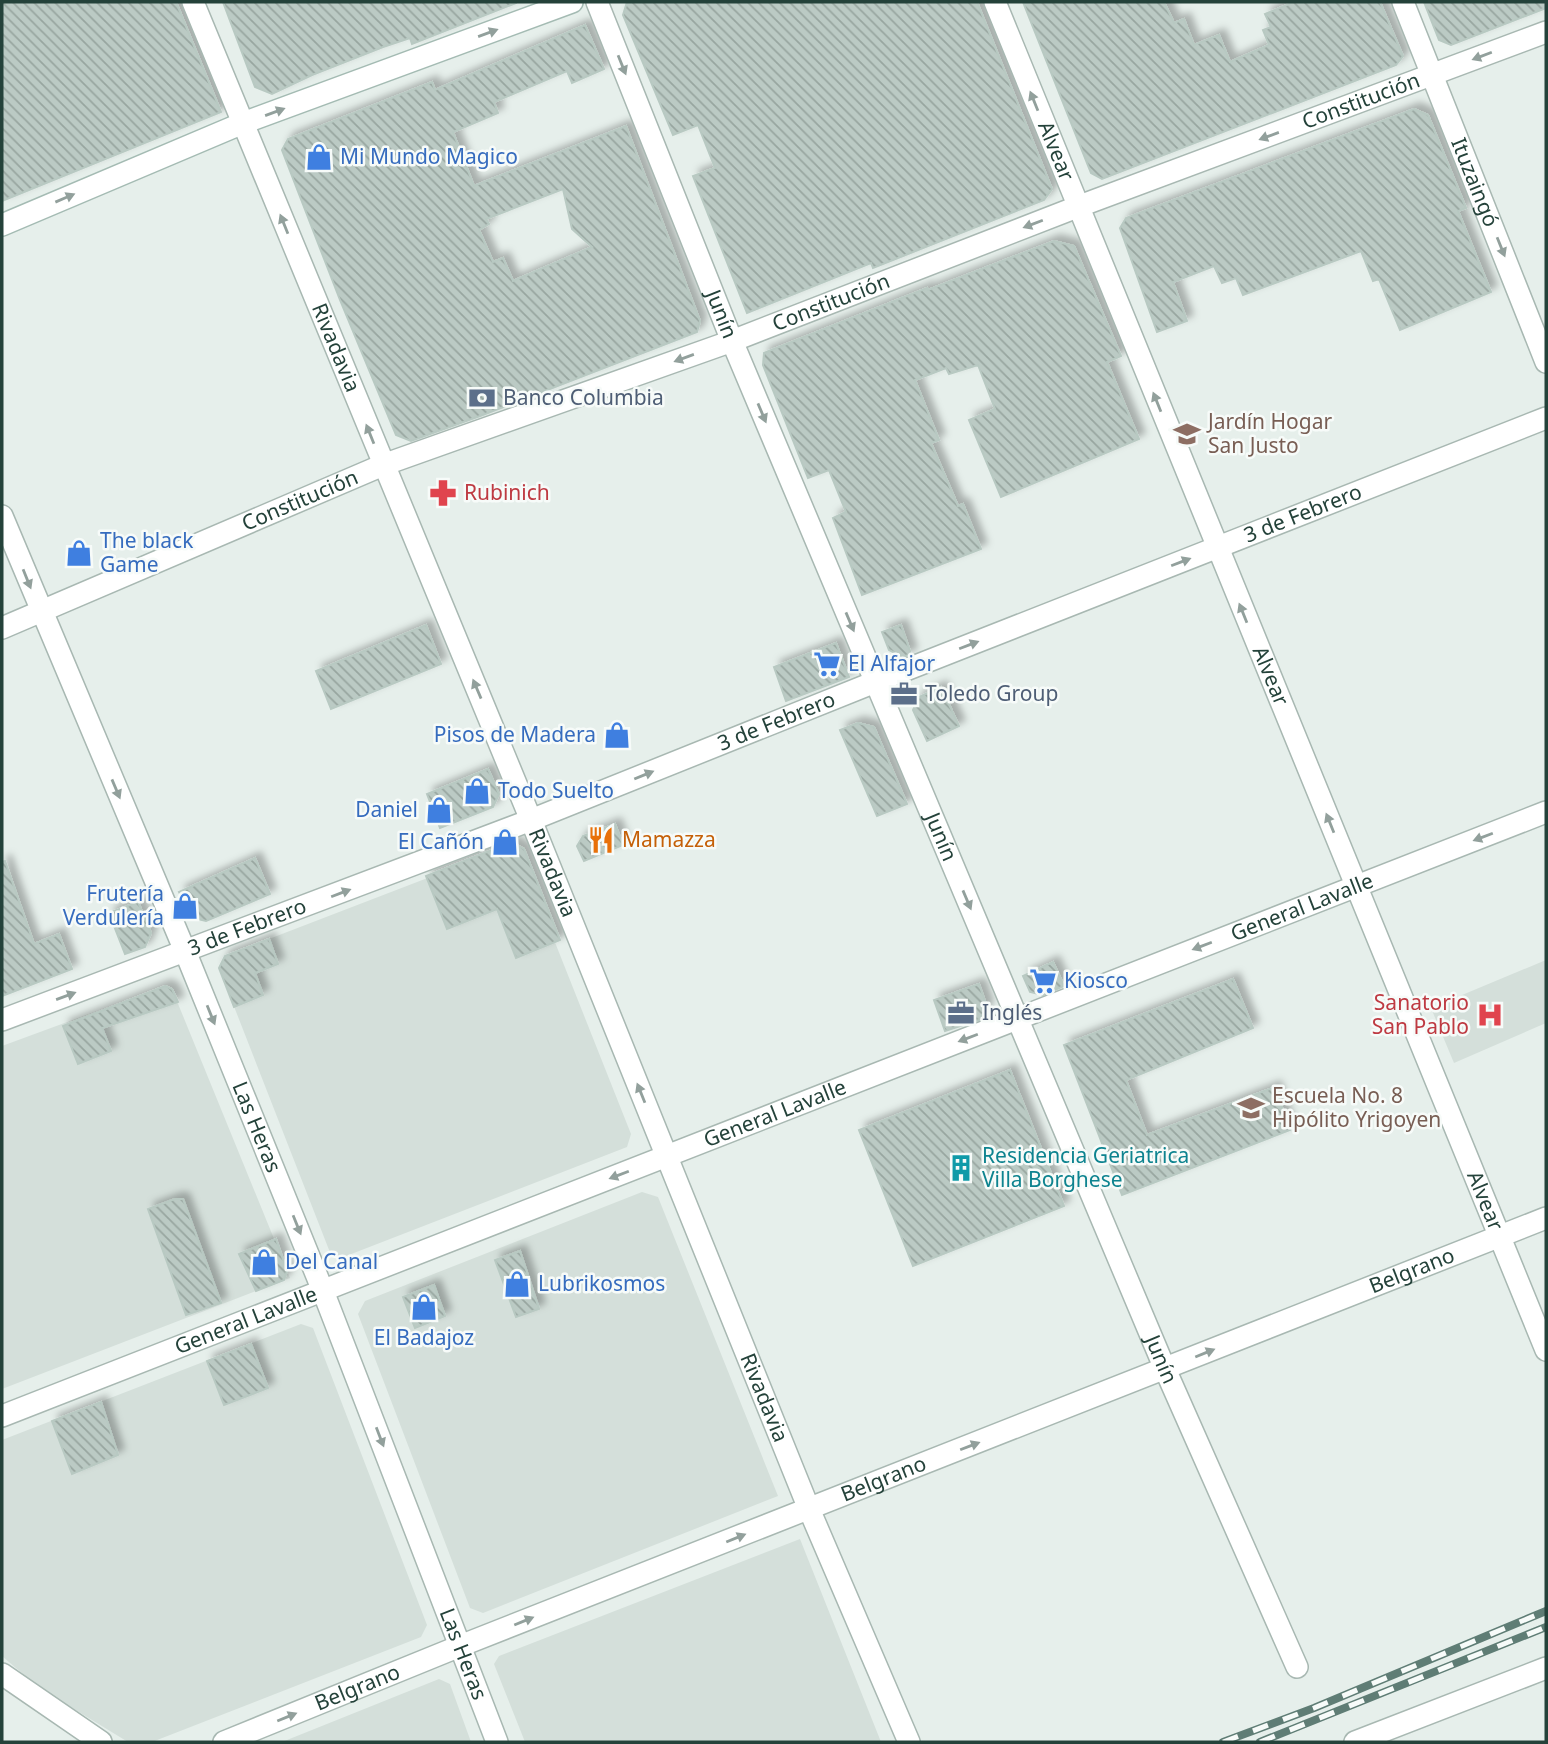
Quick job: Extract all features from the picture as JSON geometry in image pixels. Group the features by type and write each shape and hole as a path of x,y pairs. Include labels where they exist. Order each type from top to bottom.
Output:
{"street":[{"name":"Rivadavia","path":"193,2 531,820 809,1509 909,1742"},
{"path":"2,225 243,124 572,2"},
{"name":"Junín","path":"597,2 732,341 875,682 1165,1369 1297,1667"},
{"name":"Alvear","path":"995,2 1546,1350"},
{"name":"Ituzaingó","path":"1402,2 1546,362"},
{"name":"Constitución","path":"2,628 383,465 732,341 1077,207 1546,32"},
{"name":"3 de Febrero","path":"2,1020 531,820 1546,418"},
{"name":"Las Heras","path":"2,516 185,951 323,1291 497,1742"},
{"name":"General Lavalle","path":"2,1416 1546,812"},
{"name":"Belgrano","path":"224,1742 460,1646 1546,1218"},
{"path":"1355,1742 1546,1668"},
{"path":"2,1674 101,1742"}],"shaded area":[{"path":"516,844 631,1134 627,1147 341,1258 331,1255 219,968 225,956"},
{"name":"Sanatorio San Pablo","path":"1546,960 1546,1023 1454,1063 1431,1008"},
{"path":"165,986 172,989 290,1278 2,1389 2,1046"},
{"path":"642,1192 658,1197 778,1496 483,1613 470,1608 358,1314 365,1301"},
{"path":"301,1324 313,1328 427,1625 421,1637 152,1742 128,1742 38,1687 2,1656 2,1440"},
{"path":"800,1539 881,1742 525,1742 494,1664 499,1656"},
{"path":"439,1679 450,1684 471,1742 282,1742"}],"building":[{"path":"2,2 176,2 221,112 2,201"},
{"path":"223,2 516,3 412,44 410,38 383,47 272,94 255,87"},
{"path":"627,2 977,2 1052,189 1044,200 873,268 871,263 747,313 693,176 715,168 698,125 673,135 623,15"},
{"path":"1023,2 1164,2 1174,23 1184,19 1194,45 1219,35 1230,62 1269,45 1263,30 1271,27 1265,14 1294,2 1380,2 1403,56 1396,65 1102,179 1091,173"},
{"path":"1424,2 1546,2 1546,8 1451,45 1439,40"},
{"path":"585,25 604,69 572,83 567,71 494,102 498,113 453,132 474,186 626,126 700,321 697,332 411,441 396,435 282,150 288,139 432,82 435,90","holes":["563,189 572,229 592,247 513,281 503,258 493,262 479,230 489,224 486,219"]},
{"path":"1414,109 1428,115 1466,208 1458,211 1491,292 1400,330 1379,279 1373,281 1361,251 1243,295 1236,278 1222,283 1214,266 1173,282 1187,321 1157,332 1120,228 1126,218"},
{"path":"1054,241 1074,246 1121,356 1107,362 1139,439 1001,497 969,420 995,409 978,365 949,374 946,368 915,380 939,440 931,443 958,506 963,504 981,549 862,595 833,518 846,512 829,470 808,478 763,365 764,353"},
{"path":"426,625 441,664 331,709 316,671"},
{"path":"901,625 911,654 903,657 889,650 882,632"},
{"path":"836,643 849,677 786,701 774,667"},
{"path":"941,687 959,726 927,741 913,710 919,697"},
{"path":"858,723 874,727 907,804 877,816 840,730"},
{"path":"488,769 499,794 493,807 440,828 427,794"},
{"name":"Mamazza","path":"615,824 623,845 584,861 577,846 583,836"},
{"path":"512,842 524,849 560,940 516,958 497,909 447,929 426,876"},
{"path":"255,858 270,894 206,921 193,918 179,892"},
{"path":"5,861 34,944 59,934 72,969 2,996 2,862"},
{"path":"138,902 151,933 145,947 125,954 109,913"},
{"path":"269,939 278,964 255,973 263,995 234,1007 219,968 225,956"},
{"name":"Kiosco","path":"1053,962 1064,986 1043,995 1030,992 1023,976"},
{"name":"Escuela No. 8 Hipólito Yrigoyen","path":"1233,979 1253,1028 1126,1080 1147,1135 1275,1087 1290,1130 1122,1195 1064,1045"},
{"name":"Inglés","path":"979,984 987,1007 979,1020 945,1031 934,1000"},
{"path":"165,986 172,989 178,1002 102,1028 111,1051 78,1064 63,1026"},
{"name":"Residencia Geriatrica Villa Borghese","path":"1010,1070 1064,1206 913,1266 859,1130"},
{"path":"175,1199 183,1199 221,1303 186,1315 148,1209"},
{"name":"Del Canal","path":"276,1239 287,1271 284,1280 256,1291 239,1254"},
{"name":"Lubrikosmos","path":"520,1251 539,1309 516,1317 495,1260"},
{"name":"El Badajoz","path":"434,1285 445,1316 415,1328 403,1297"},
{"path":"251,1344 268,1388 224,1405 207,1361"},
{"path":"101,1402 118,1455 72,1474 52,1421"}],"railway":[{"path":"1223,1742 1314,1708 1546,1611"},
{"path":"1260,1742 1546,1627"}],"place":[{"name":"Mi Mundo Magico","path":"319,157"},
{"name":"Banco Columbia","path":"482,398"},
{"name":"Jardín Hogar San Justo","path":"1187,434"},
{"name":"Rubinich","path":"443,493"},
{"name":"The black Game","path":"79,553"},
{"name":"El Alfajor","path":"827,664"},
{"name":"Toledo Group","path":"904,694"},
{"name":"Pisos de Madera","path":"617,735"},
{"name":"Todo Suelto","path":"477,791"},
{"name":"Daniel","path":"439,810"},
{"name":"Mamazza","path":"601,840"},
{"name":"El Cañón","path":"505,842"},
{"name":"Frutería Verdulería","path":"185,906"},
{"name":"Kiosco","path":"1043,981"},
{"name":"Inglés","path":"961,1013"},
{"name":"Sanatorio San Pablo","path":"1490,1015"},
{"name":"Escuela No. 8 Hipólito Yrigoyen","path":"1251,1108"},
{"name":"Residencia Geriatrica Villa Borghese","path":"961,1168"},
{"name":"Del Canal","path":"264,1262"},
{"name":"Lubrikosmos","path":"517,1284"},
{"name":"El Badajoz","path":"424,1307"}]}
